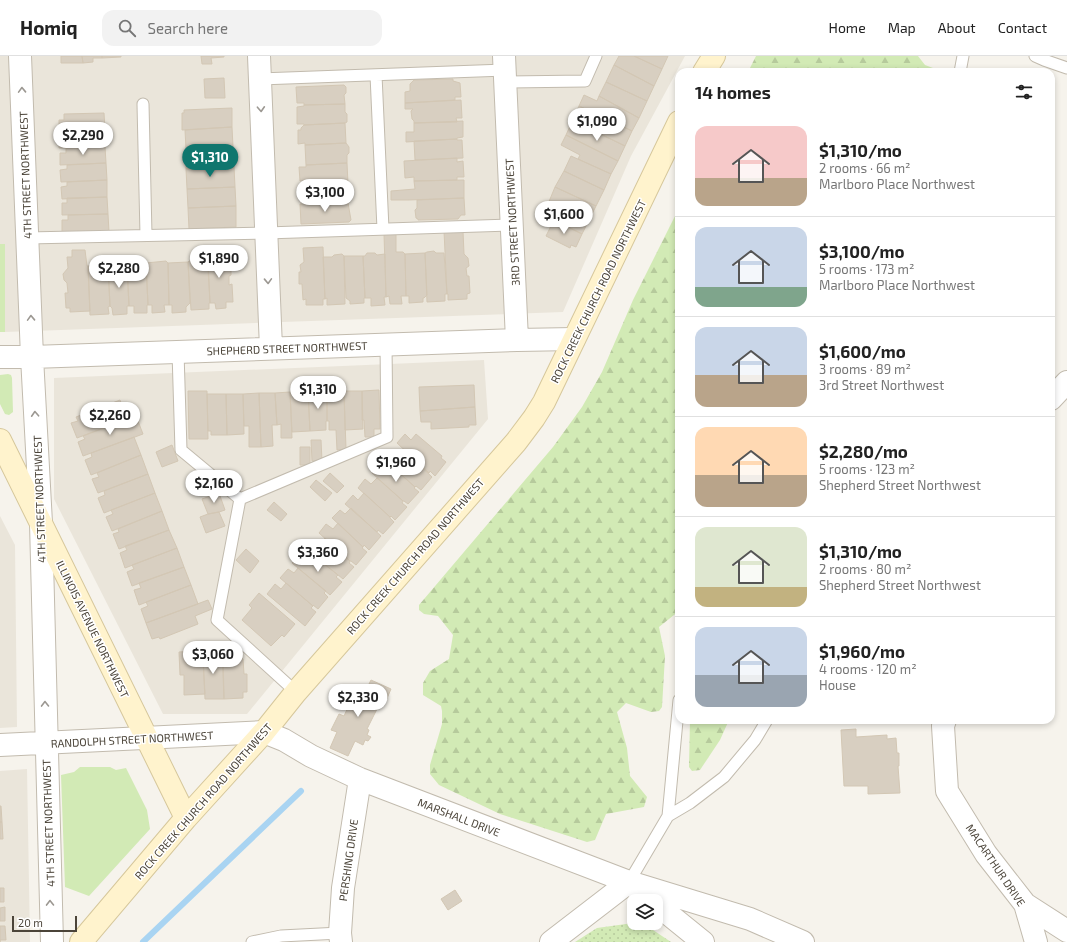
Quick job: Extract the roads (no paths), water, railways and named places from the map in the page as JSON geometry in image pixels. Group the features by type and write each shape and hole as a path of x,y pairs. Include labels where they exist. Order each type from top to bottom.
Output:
{"street":[{"name":"4TH STREET NORTHWEST","path":"20,56 40,523 52,942"},
{"path":"259,56 271,348"},
{"path":"706,68 714,56"},
{"name":"3RD STREET NORTHWEST","path":"505,69 517,340"},
{"name":"ROCK CREEK CHURCH ROAD NORTHWEST","path":"81,942 186,818 264,732 296,692 522,434 534,418 542,406 675,130"},
{"name":"SHEPHERD STREET NORTHWEST","path":"0,357 574,339"},
{"path":"1055,395 1067,382"},
{"name":"ILLINOIS AVENUE NORTHWEST","path":"0,440 186,818"},
{"name":"MACARTHUR DRIVE","path":"944,724 947,791 986,854 1025,904 1036,942"},
{"name":"RANDOLPH STREET NORTHWEST","path":"0,745 264,732"},
{"name":"MARSHALL DRIVE","path":"264,732 284,740 311,756 360,779 629,882 644,894"},
{"name":"PERSHING DRIVE","path":"340,937 343,888 360,779"},
{"path":"551,942 629,882 750,919 803,942"},
{"path":"1025,904 1067,931"},
{"path":"663,910 703,942"}],"lane":[{"path":"260,79 505,69 585,81 596,56"},
{"path":"961,68 963,56"},
{"path":"1035,56 1067,68"},
{"path":"376,75 383,229"},
{"path":"143,104 146,235"},
{"path":"27,238 266,233 512,225"},
{"path":"240,499 387,437 386,344"},
{"path":"178,352 181,450 240,499"},
{"path":"240,499 217,620 296,692"},
{"path":"629,882 668,816 677,724"},
{"path":"668,816 690,803 724,777 755,740 765,724"},
{"path":"252,942 281,936 340,937"}],"waterway":[{"path":"143,942 301,791"}]}
